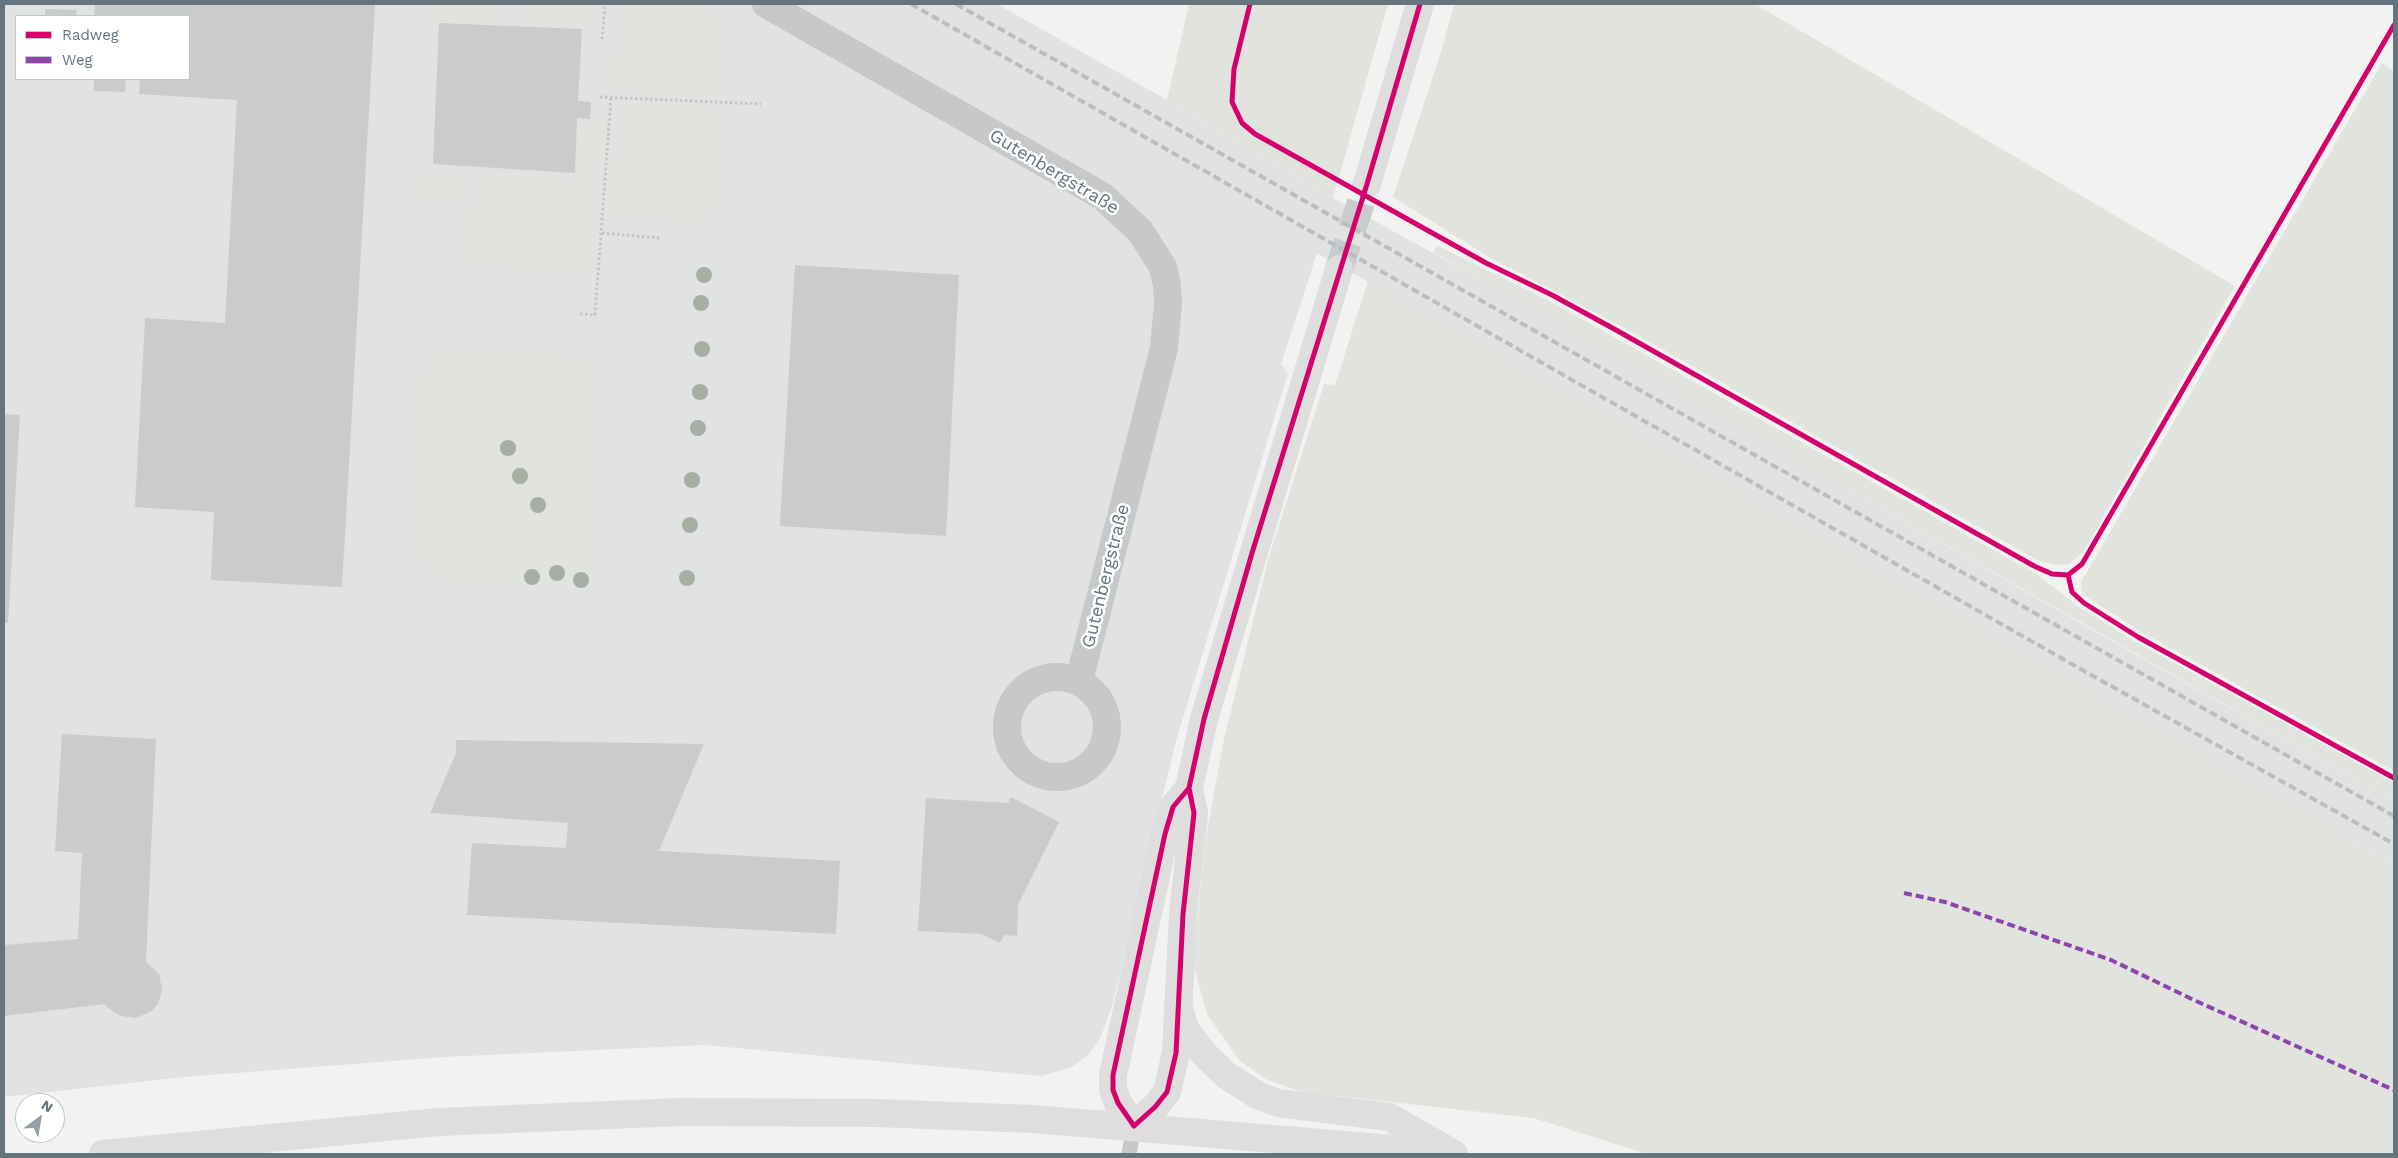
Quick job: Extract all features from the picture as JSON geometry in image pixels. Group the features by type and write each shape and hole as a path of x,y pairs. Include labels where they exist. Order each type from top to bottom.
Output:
{"main road":[{"path":"1367,184 1420,4"},
{"path":"1134,1126 1155,1107 1167,1092 1176,1053 1184,914 1194,813 1189,788 1204,719 1339,268"},
{"path":"1134,1126 1118,1103 1114,1090 1113,1075 1165,834 1173,807 1189,788"},
{"path":"1178,1006 1185,1028 1202,1052 1226,1075 1257,1095 1278,1103 1389,1117 1455,1154"},
{"path":"103,1154 439,1122 682,1112 876,1113 1134,1126 1455,1154"}],"street":[{"name":"Gutenbergstraße","path":"766,4 1102,196 1140,231 1163,267 1168,304 1164,348 1079,681"}],"lane":[{"path":"1129,1154 1134,1126"}],"path":[{"path":"602,39 605,4"},
{"path":"600,96 761,104"},
{"path":"580,314 595,315 611,97"},
{"path":"602,232 660,238"}],"shaded area":[{"path":"4,4 997,4 1167,100 1333,198 1551,318 2394,801 2394,864 1317,253 1281,364 1288,373 1176,741 1112,1006 1100,1039 1088,1055 1070,1068 1041,1076 704,1045 445,1057 184,1077 40,1093 15,1093 15,1096 4,1097"},
{"path":"432,4 496,4 492,14 492,25 431,22"},
{"path":"526,4 593,4 594,25 582,29 531,27 532,12"},
{"path":"617,4 698,4 729,21 723,98 612,91"},
{"path":"1189,4 1388,4 1333,198 1167,100"},
{"path":"1454,4 1755,4 2235,286 2084,551 2069,564 2056,565 2037,560 1619,325 1489,257 1393,197 1441,52"},
{"path":"2382,63 2394,71 2394,771 2141,632 2082,594 2081,582"},
{"path":"617,101 723,108 713,225 611,215"},
{"path":"593,115 605,116 600,215 592,215 588,274 466,266 469,207 476,195 477,173 577,180 581,122 592,123"},
{"path":"429,170 469,174 468,193 461,205 421,202 421,177"},
{"path":"1438,246 1550,301 2033,572 2078,606 2134,641 2394,783 2394,801 1433,252"},
{"path":"1368,281 2394,864 2394,1154 1647,1154 1533,1118 1302,1092 1267,1080 1239,1060 1207,1014 1193,963 1205,842 1224,739 1268,560 1324,384 1335,385"},
{"path":"424,350 599,356 589,564 573,589 450,583 428,569 410,537"}],"building":[{"path":"95,4 375,4 342,587 211,580 214,512 135,507 145,318 225,323 237,100 139,94 140,80 190,80 190,15 94,15"},
{"path":"45,9 77,10 76,15 45,15"},
{"path":"439,23 582,29 578,101 591,102 590,119 577,118 575,173 433,164"},
{"path":"94,80 126,80 125,92 94,91"},
{"path":"795,265 959,275 946,536 780,526"},
{"path":"4,414 20,415 8,623 4,623"},
{"path":"62,734 156,739 146,962 159,974 162,990 158,1004 150,1012 136,1018 121,1016 105,1004 4,1016 4,945 78,939 82,853 55,851"},
{"path":"456,740 704,744 659,851 840,861 836,934 467,915 472,843 566,848 568,823 430,813 456,753"},
{"path":"1011,797 1059,822 1018,905 1017,936 1004,935 1000,943 981,934 918,931 926,798 1008,803"}],"tunnel":[{"path":"1339,269 1367,184"}],"railway":[{"path":"911,4 2077,667 2394,844"},
{"path":"956,4 2394,816"}],"marked path":[{"path":"1904,893 1945,902 2111,960 2196,1001 2394,1090"}],"cycle path":[{"path":"1250,4 1234,69 1232,102 1242,123 1255,134 1486,263 1552,295 1616,330 2034,566 2052,574 2068,575 2082,564 2394,25"},
{"path":"1189,788 1173,807 1165,834 1113,1075 1113,1090 1118,1103 1134,1126 1155,1107 1167,1092 1176,1053 1183,914 1194,813 1189,788 1204,719 1252,553 1367,184 1420,4"},
{"path":"2068,575 2072,592 2084,603 2138,637 2394,778"}]}
